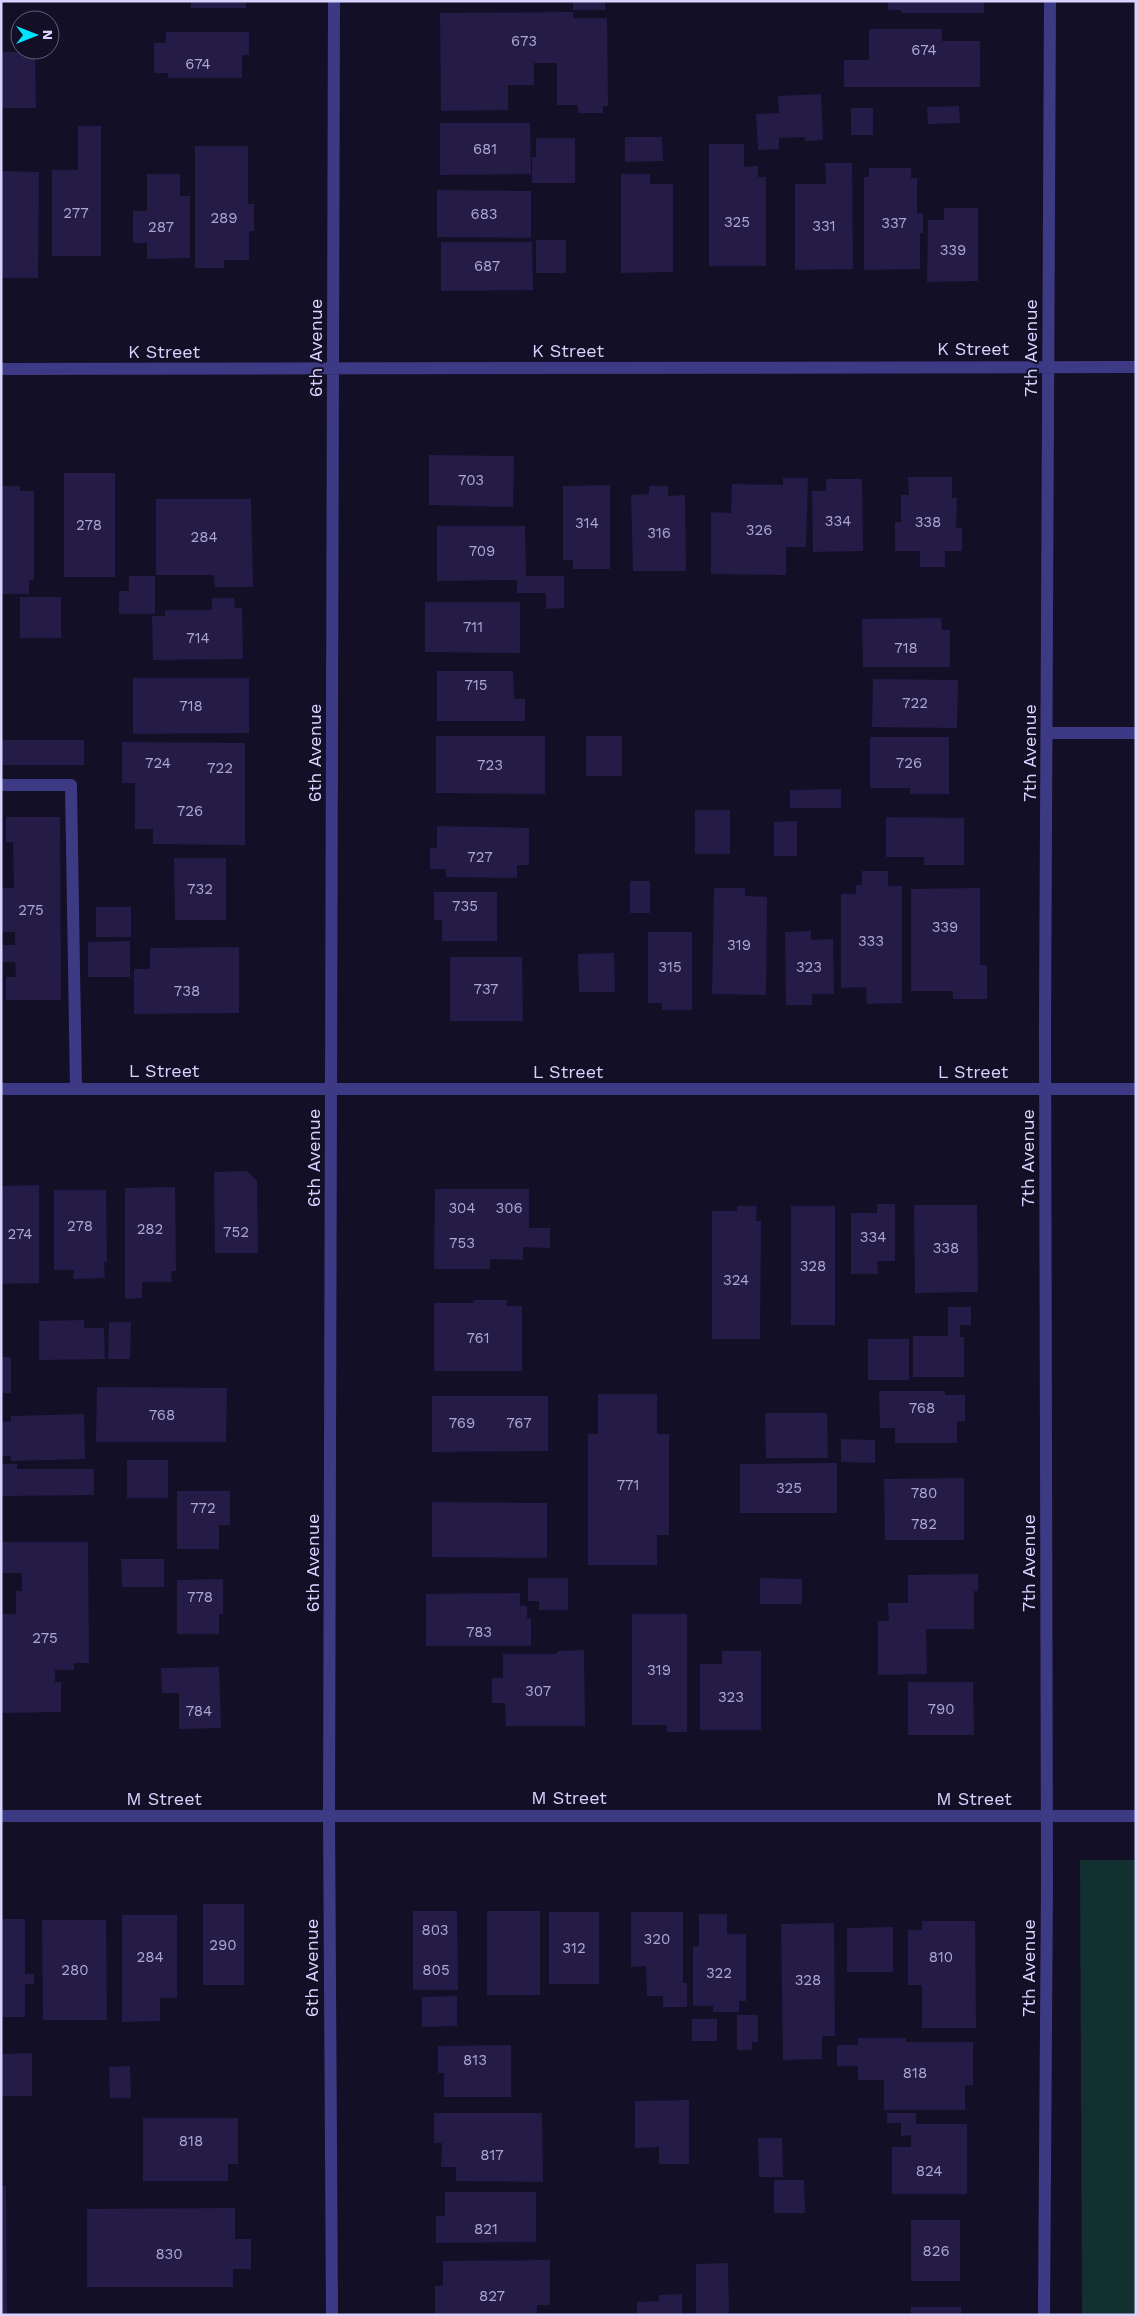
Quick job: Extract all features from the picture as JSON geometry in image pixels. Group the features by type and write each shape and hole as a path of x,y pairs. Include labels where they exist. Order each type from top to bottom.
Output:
{"street":[{"name":"6th Avenue","path":"332,2315 329,1816 334,1"},
{"name":"7th Avenue","path":"1044,2315 1047,1816 1045,1089 1050,1"},
{"name":"K Street","path":"1,369 1136,367"},
{"path":"1047,732 1136,733"},
{"path":"1,785 71,785 76,1089"},
{"name":"L Street","path":"1,1089 1136,1089"},
{"name":"M Street","path":"1,1816 1136,1816"}],"green space":[{"path":"1080,1860 1136,1860 1136,2315 1082,2315"}],"building":[{"path":"191,1 246,1 246,8 191,8"},
{"path":"573,1 605,1 605,10 573,10"},
{"path":"888,1 984,1 984,13 901,13 901,10 888,10"},
{"path":"573,12 573,18 607,18 608,106 603,106 603,113 578,113 578,105 557,105 557,63 534,63 534,85 508,85 508,110 441,111 440,13"},
{"path":"869,29 942,29 942,41 980,41 980,87 844,87 844,60 869,60"},
{"path":"166,32 249,32 249,55 242,55 242,78 168,78 168,73 154,73 154,43 166,43"},
{"path":"1,52 10,52 10,60 35,60 36,108 1,108"},
{"path":"821,94 823,140 805,141 805,137 779,138 779,149 758,150 756,114 779,113 778,96"},
{"path":"959,106 960,123 928,124 927,107"},
{"path":"851,108 873,108 873,135 851,135"},
{"path":"440,123 530,123 531,174 440,175"},
{"path":"78,126 101,126 101,256 52,256 52,170 78,170"},
{"path":"625,137 662,137 663,161 625,162"},
{"path":"536,138 575,138 575,183 532,183 532,157 536,157"},
{"path":"709,144 744,144 744,167 758,166 758,177 766,177 766,266 709,266"},
{"path":"195,146 248,146 248,204 254,204 254,231 249,231 249,260 224,260 224,268 195,268"},
{"path":"825,163 852,163 853,269 795,270 795,184 826,184"},
{"path":"869,168 911,168 911,178 917,178 917,213 923,213 923,233 920,233 920,269 864,270 864,177 869,177"},
{"path":"1,171 39,172 38,278 1,278"},
{"path":"147,174 180,174 180,196 190,196 190,258 147,259 147,243 133,243 133,211 147,211"},
{"path":"621,174 650,174 650,184 673,184 673,272 621,273"},
{"path":"437,190 531,191 531,238 437,237"},
{"path":"944,208 978,208 978,281 927,282 928,220 944,220"},
{"path":"536,240 566,240 566,273 536,273"},
{"path":"441,242 532,242 533,290 441,291"},
{"path":"429,455 514,456 513,507 429,505"},
{"path":"64,473 115,473 115,577 64,577"},
{"path":"908,477 952,477 952,498 957,498 956,528 962,528 962,551 945,551 945,567 920,567 920,551 895,551 895,522 901,522 901,495 909,495"},
{"path":"783,478 808,478 806,547 786,547 786,575 711,574 711,512 731,513 732,484 783,485"},
{"path":"826,479 862,479 863,551 813,552 812,491 826,491"},
{"path":"610,485 610,569 573,569 573,560 563,560 563,486"},
{"path":"1,486 20,486 20,491 34,491 34,580 29,580 29,594 1,594"},
{"path":"649,486 668,486 668,496 685,495 686,571 633,571 631,495 649,494"},
{"path":"156,499 251,499 253,587 215,587 214,575 156,575"},
{"path":"437,526 525,526 526,576 564,576 564,608 546,609 546,593 517,593 517,580 437,581"},
{"path":"129,576 155,576 155,614 119,614 119,591 129,591"},
{"path":"20,597 61,597 61,638 20,638"},
{"path":"212,598 234,598 235,608 242,608 243,659 153,660 152,616 165,616 165,610 212,610"},
{"path":"425,602 520,602 520,653 425,652"},
{"path":"941,618 942,630 950,630 950,667 863,667 862,619"},
{"path":"437,671 513,671 514,699 525,699 525,721 437,721"},
{"path":"133,678 249,678 249,733 133,734"},
{"path":"873,679 958,680 957,728 872,727"},
{"path":"436,736 545,736 545,794 436,793"},
{"path":"586,736 622,736 622,776 586,776"},
{"path":"870,737 949,737 949,794 910,794 910,788 870,788"},
{"path":"1,740 84,740 84,765 1,765"},
{"path":"122,742 245,743 245,845 153,844 153,829 135,829 135,783 122,783"},
{"path":"841,789 841,808 790,808 790,790"},
{"path":"695,810 730,810 730,854 695,854"},
{"path":"6,817 60,817 61,1000 6,1000 6,977 16,977 15,962 1,962 1,945 15,945 15,932 2,932 2,888 14,888 13,842 6,842"},
{"path":"886,817 964,818 964,865 924,865 924,857 886,857"},
{"path":"797,821 797,856 774,856 774,822"},
{"path":"437,826 529,828 529,865 517,865 517,878 446,877 446,869 430,869 430,848 437,848"},
{"path":"174,858 226,858 226,920 175,920"},
{"path":"862,871 888,871 888,886 902,886 902,1003 867,1004 866,987 841,988 841,894 856,894 856,885 862,885"},
{"path":"630,881 650,881 650,913 630,913"},
{"path":"714,888 745,888 745,896 767,897 766,995 712,994"},
{"path":"980,888 980,965 987,965 987,999 953,999 953,991 911,991 911,889"},
{"path":"434,892 497,892 497,941 442,941 442,920 434,920"},
{"path":"96,907 131,907 131,937 96,937"},
{"path":"811,931 811,940 833,939 834,994 812,994 812,1005 786,1005 785,932"},
{"path":"648,932 692,932 692,1010 662,1010 662,1003 648,1003"},
{"path":"130,941 130,977 88,977 88,942"},
{"path":"239,947 239,1013 134,1014 134,969 150,969 150,948"},
{"path":"614,953 615,992 579,992 578,954"},
{"path":"450,957 522,957 523,1021 450,1021"},
{"path":"247,1171 257,1181 258,1253 215,1253 214,1172"},
{"path":"39,1185 39,1283 1,1284 1,1186"},
{"path":"175,1187 176,1271 171,1271 172,1282 142,1282 142,1298 125,1299 125,1188"},
{"path":"435,1189 529,1189 529,1228 550,1228 550,1248 523,1247 523,1260 490,1259 490,1269 434,1269"},
{"path":"54,1190 106,1190 107,1262 104,1262 105,1278 73,1279 74,1270 54,1270"},
{"path":"877,1204 895,1204 895,1261 877,1261 878,1274 851,1274 851,1213 877,1213"},
{"path":"914,1205 977,1205 978,1292 915,1293"},
{"path":"737,1206 757,1206 756,1221 761,1221 760,1339 712,1339 712,1211 737,1211"},
{"path":"791,1206 835,1206 835,1325 791,1325"},
{"path":"474,1300 507,1300 507,1306 522,1306 522,1371 434,1371 434,1303 473,1303"},
{"path":"948,1307 971,1307 971,1325 960,1325 960,1337 964,1337 964,1377 913,1377 913,1336 948,1336"},
{"path":"84,1320 84,1328 104,1328 105,1359 39,1360 39,1321"},
{"path":"109,1322 131,1322 130,1359 108,1359"},
{"path":"868,1339 909,1339 909,1380 868,1380"},
{"path":"1,1357 11,1357 11,1393 1,1393"},
{"path":"97,1387 227,1388 226,1442 96,1442"},
{"path":"879,1391 945,1391 945,1395 965,1395 965,1421 957,1421 957,1443 895,1443 895,1428 880,1428"},
{"path":"598,1394 657,1394 657,1434 669,1434 669,1535 657,1535 657,1565 588,1565 588,1434 598,1434"},
{"path":"432,1396 548,1396 548,1451 432,1452"},
{"path":"765,1413 827,1413 828,1458 766,1458"},
{"path":"84,1414 85,1459 11,1461 11,1456 1,1456 1,1422 11,1421 11,1416"},
{"path":"841,1439 875,1440 875,1463 841,1462"},
{"path":"127,1460 168,1460 168,1498 127,1498"},
{"path":"837,1463 837,1513 740,1513 740,1464"},
{"path":"1,1464 17,1464 17,1469 94,1469 94,1495 1,1496"},
{"path":"964,1478 964,1540 885,1540 884,1479"},
{"path":"177,1491 230,1491 230,1525 219,1525 219,1549 177,1549"},
{"path":"432,1502 547,1503 547,1558 432,1557"},
{"path":"1,1542 88,1542 89,1663 74,1663 74,1670 55,1670 55,1682 61,1682 61,1712 1,1713 1,1614 16,1614 16,1591 22,1591 22,1573 1,1573"},
{"path":"121,1559 164,1559 164,1587 122,1587"},
{"path":"978,1574 978,1591 974,1591 974,1629 926,1629 927,1674 878,1675 878,1621 889,1621 888,1603 908,1603 908,1575"},
{"path":"528,1578 568,1578 568,1610 539,1610 539,1601 528,1601"},
{"path":"760,1578 802,1579 802,1604 760,1604"},
{"path":"223,1579 223,1614 219,1614 219,1634 177,1634 177,1580"},
{"path":"520,1593 520,1606 527,1606 527,1618 531,1618 531,1646 426,1646 426,1594"},
{"path":"632,1614 687,1614 687,1732 667,1732 667,1725 632,1725"},
{"path":"584,1650 585,1726 506,1726 505,1703 492,1703 492,1678 503,1678 503,1654 557,1654 557,1651"},
{"path":"722,1651 761,1651 761,1730 700,1730 700,1664 722,1664"},
{"path":"219,1667 221,1728 179,1729 179,1693 162,1693 161,1668"},
{"path":"908,1682 973,1682 974,1735 908,1735"},
{"path":"203,1904 244,1904 244,1985 203,1985"},
{"path":"413,1911 457,1911 458,1990 413,1990"},
{"path":"487,1911 540,1911 540,1995 487,1995"},
{"path":"549,1912 599,1912 599,1984 549,1984"},
{"path":"631,1912 683,1912 683,1983 687,1983 687,2007 663,2007 663,1996 647,1996 646,1966 631,1967"},
{"path":"699,1914 727,1914 727,1934 746,1934 746,2001 739,2001 739,2012 713,2012 713,2006 693,2006 693,1946 699,1946"},
{"path":"122,1915 177,1915 177,1998 160,1998 160,2021 122,2022"},
{"path":"1,1919 25,1919 25,1974 34,1974 34,1984 25,1984 25,2017 1,2017"},
{"path":"42,1920 106,1920 107,2020 43,2020"},
{"path":"922,1921 975,1921 976,2028 922,2028 922,1985 908,1985 908,1930 922,1930"},
{"path":"834,1923 835,2036 822,2036 822,2059 783,2060 781,1924"},
{"path":"893,1927 893,1972 847,1972 847,1928"},
{"path":"457,1996 457,2026 422,2027 422,1997"},
{"path":"737,2015 758,2015 758,2042 752,2042 752,2050 737,2050"},
{"path":"692,2019 717,2019 717,2041 692,2041"},
{"path":"858,2038 906,2038 906,2042 973,2042 973,2085 965,2085 965,2110 884,2110 884,2080 858,2080 858,2066 837,2066 837,2045 858,2045"},
{"path":"511,2045 511,2097 444,2097 444,2073 438,2073 438,2046"},
{"path":"32,2053 32,2096 1,2096 1,2054"},
{"path":"130,2066 131,2098 110,2098 109,2067"},
{"path":"689,2100 689,2164 659,2164 659,2147 635,2148 635,2101"},
{"path":"434,2113 542,2113 543,2182 456,2181 456,2167 441,2167 442,2143 434,2143"},
{"path":"887,2113 916,2113 916,2124 967,2124 967,2194 892,2194 892,2147 911,2147 911,2135 901,2136 901,2123 887,2123"},
{"path":"143,2118 238,2118 238,2164 228,2164 228,2181 143,2181"},
{"path":"758,2138 782,2138 783,2177 759,2177"},
{"path":"774,2180 804,2180 805,2213 774,2213"},
{"path":"1,2186 6,2186 7,2315 1,2315"},
{"path":"445,2192 536,2192 536,2242 436,2243 436,2216 445,2216"},
{"path":"235,2208 235,2239 251,2239 251,2269 233,2269 233,2287 87,2287 87,2209"},
{"path":"911,2220 960,2220 960,2281 911,2281"},
{"path":"550,2260 550,2305 537,2305 537,2313 435,2314 435,2286 443,2286 443,2261"},
{"path":"728,2263 729,2315 696,2315 696,2264"},
{"path":"682,2294 682,2315 637,2315 637,2302 659,2301 659,2295"},
{"path":"911,2307 961,2307 961,2315 911,2315"}]}
